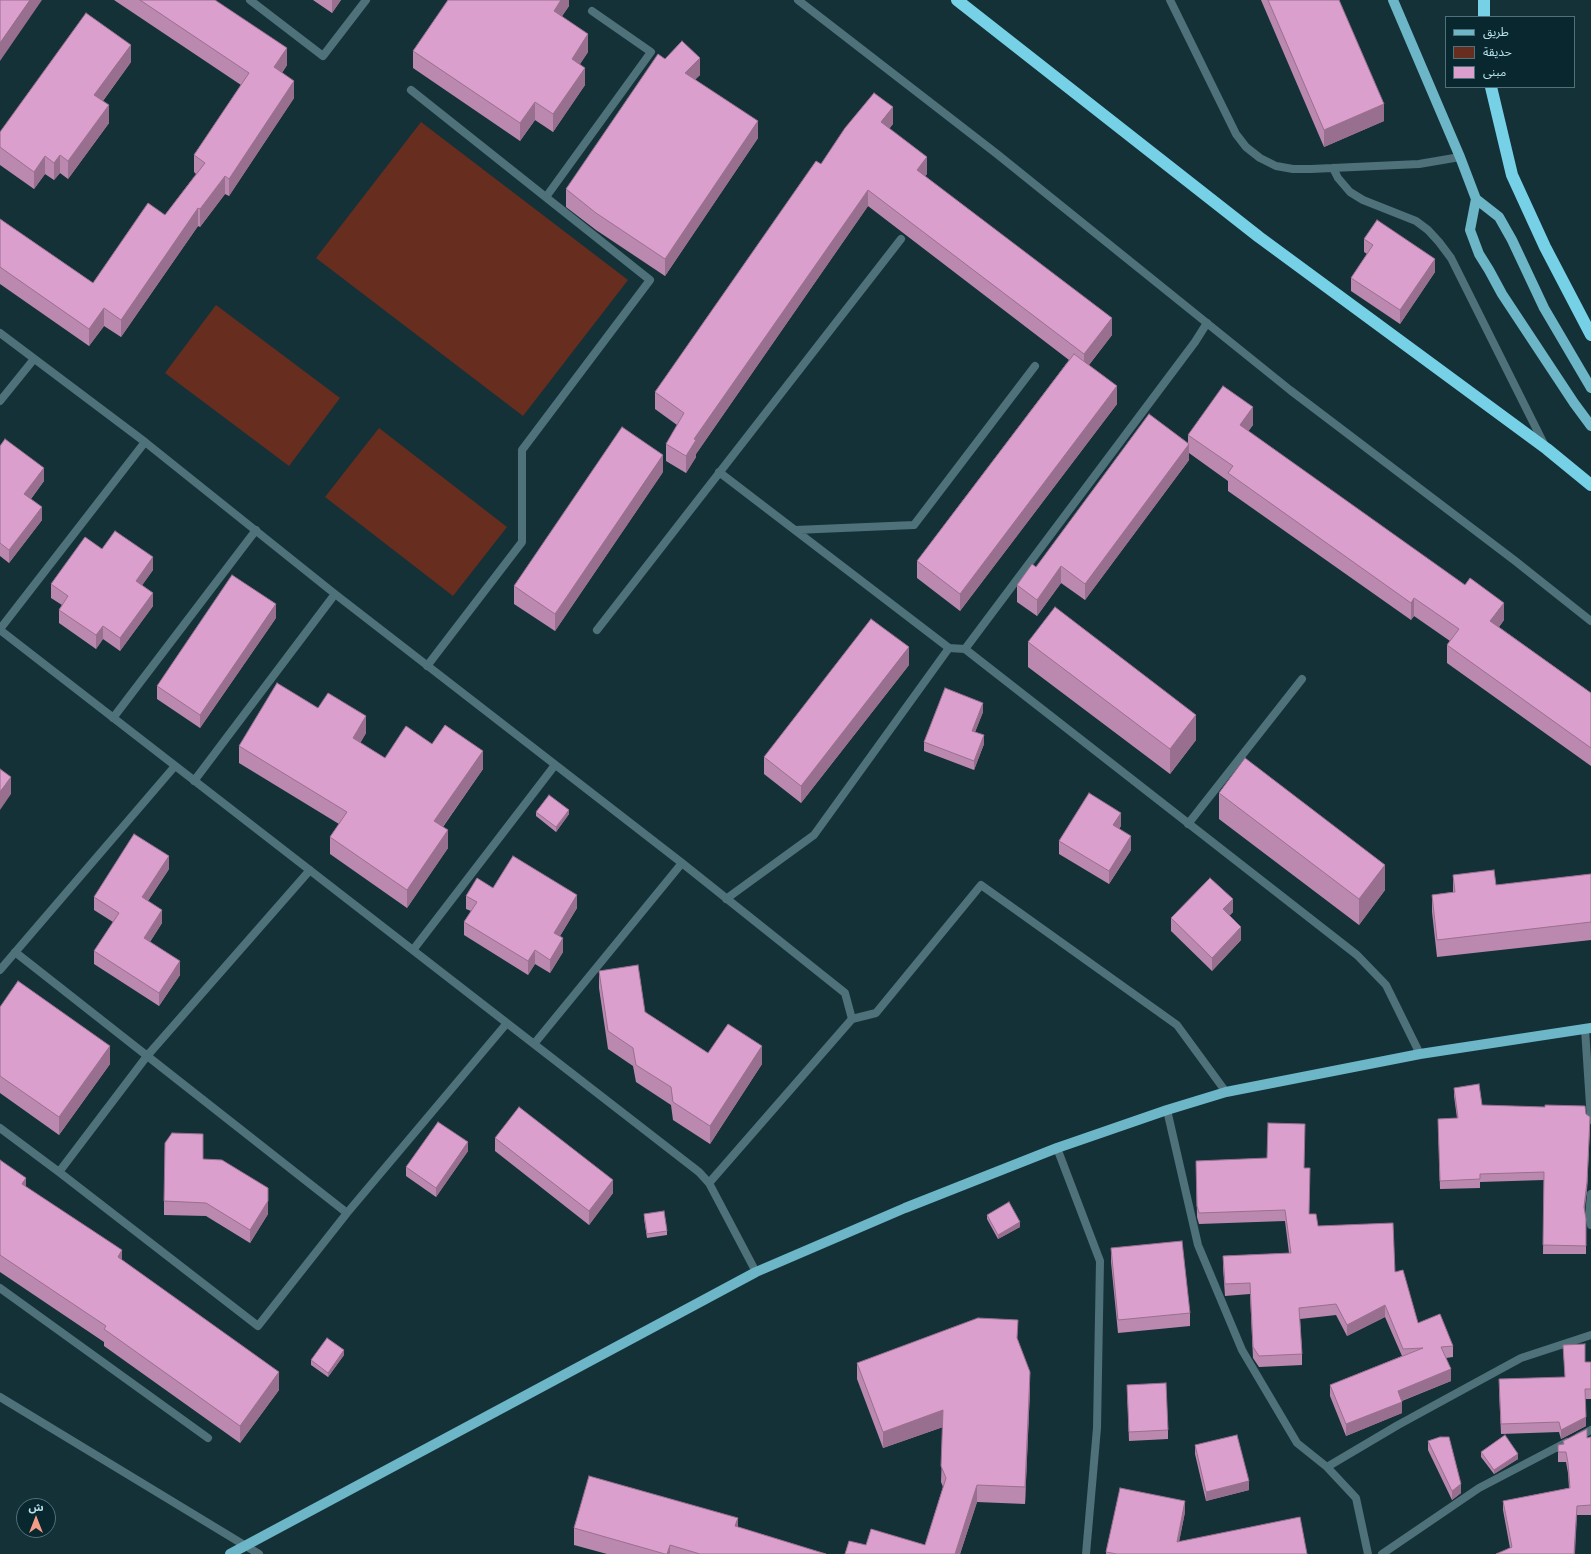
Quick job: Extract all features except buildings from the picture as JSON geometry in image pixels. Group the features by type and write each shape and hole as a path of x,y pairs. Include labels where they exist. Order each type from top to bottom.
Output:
{"highway":[{"path":"957,0 1259,237 1547,449 1591,484"},
{"path":"1484,0 1484,16"},
{"path":"1491,88 1512,175 1545,247 1591,335"}],"main road":[{"path":"1393,0 1460,157 1476,199 1499,217 1512,240 1544,308 1591,388"},
{"path":"1476,199 1470,230 1479,254 1502,294 1574,403 1591,426"},
{"path":"230,1554 756,1272 905,1208 1056,1148 1167,1110 1226,1092 1420,1054 1588,1029"}],"street":[{"path":"250,0 323,56 366,0"},
{"path":"798,0 1003,159 1296,395 1508,555 1591,621"},
{"path":"1170,0 1236,134 1246,147 1260,158 1276,166 1293,170 1419,164 1460,157"},
{"path":"546,197 650,52 592,11"},
{"path":"411,90 650,280 522,450 522,542 427,666"},
{"path":"1333,168 1338,178 1350,192 1363,200 1416,221 1428,230 1439,242 1451,258 1547,449"},
{"path":"597,630 901,239"},
{"path":"965,649 1195,342 1207,323"},
{"path":"0,333 145,442 335,594 682,863 845,992 852,1019"},
{"path":"0,401 34,359"},
{"path":"795,530 914,525 1036,366"},
{"path":"145,442 0,630 699,1172 709,1183 756,1272"},
{"path":"719,472 949,648 965,649 1357,955 1386,985 1420,1054"},
{"path":"113,718 256,530"},
{"path":"194,781 335,594"},
{"path":"726,899 814,835 949,648"},
{"path":"1188,824 1302,679"},
{"path":"413,950 555,765"},
{"path":"0,970 175,766"},
{"path":"534,1044 682,863"},
{"path":"59,1172 147,1056 310,870"},
{"path":"709,1183 852,1019 876,1013 981,885 1177,1025 1226,1092"},
{"path":"15,952 347,1213"},
{"path":"0,1128 258,1326 347,1213 507,1023"},
{"path":"1588,1029 1591,1120"},
{"path":"1167,1110 1198,1244 1242,1350 1297,1443 1327,1467 1356,1498 1368,1554"},
{"path":"1056,1148 1100,1261 1097,1428 1086,1554"},
{"path":"1591,1194 1589,1216 1591,1225"},
{"path":"0,1288 208,1438"},
{"path":"1327,1467 1398,1425 1521,1358 1591,1336"},
{"path":"0,1397 259,1554"},
{"path":"1382,1554 1479,1488 1591,1430"}],"green space":[{"path":"421,122 628,280 523,416 316,258"},
{"path":"216,305 340,398 289,466 165,373"},
{"path":"379,428 507,527 453,596 325,497"}]}
